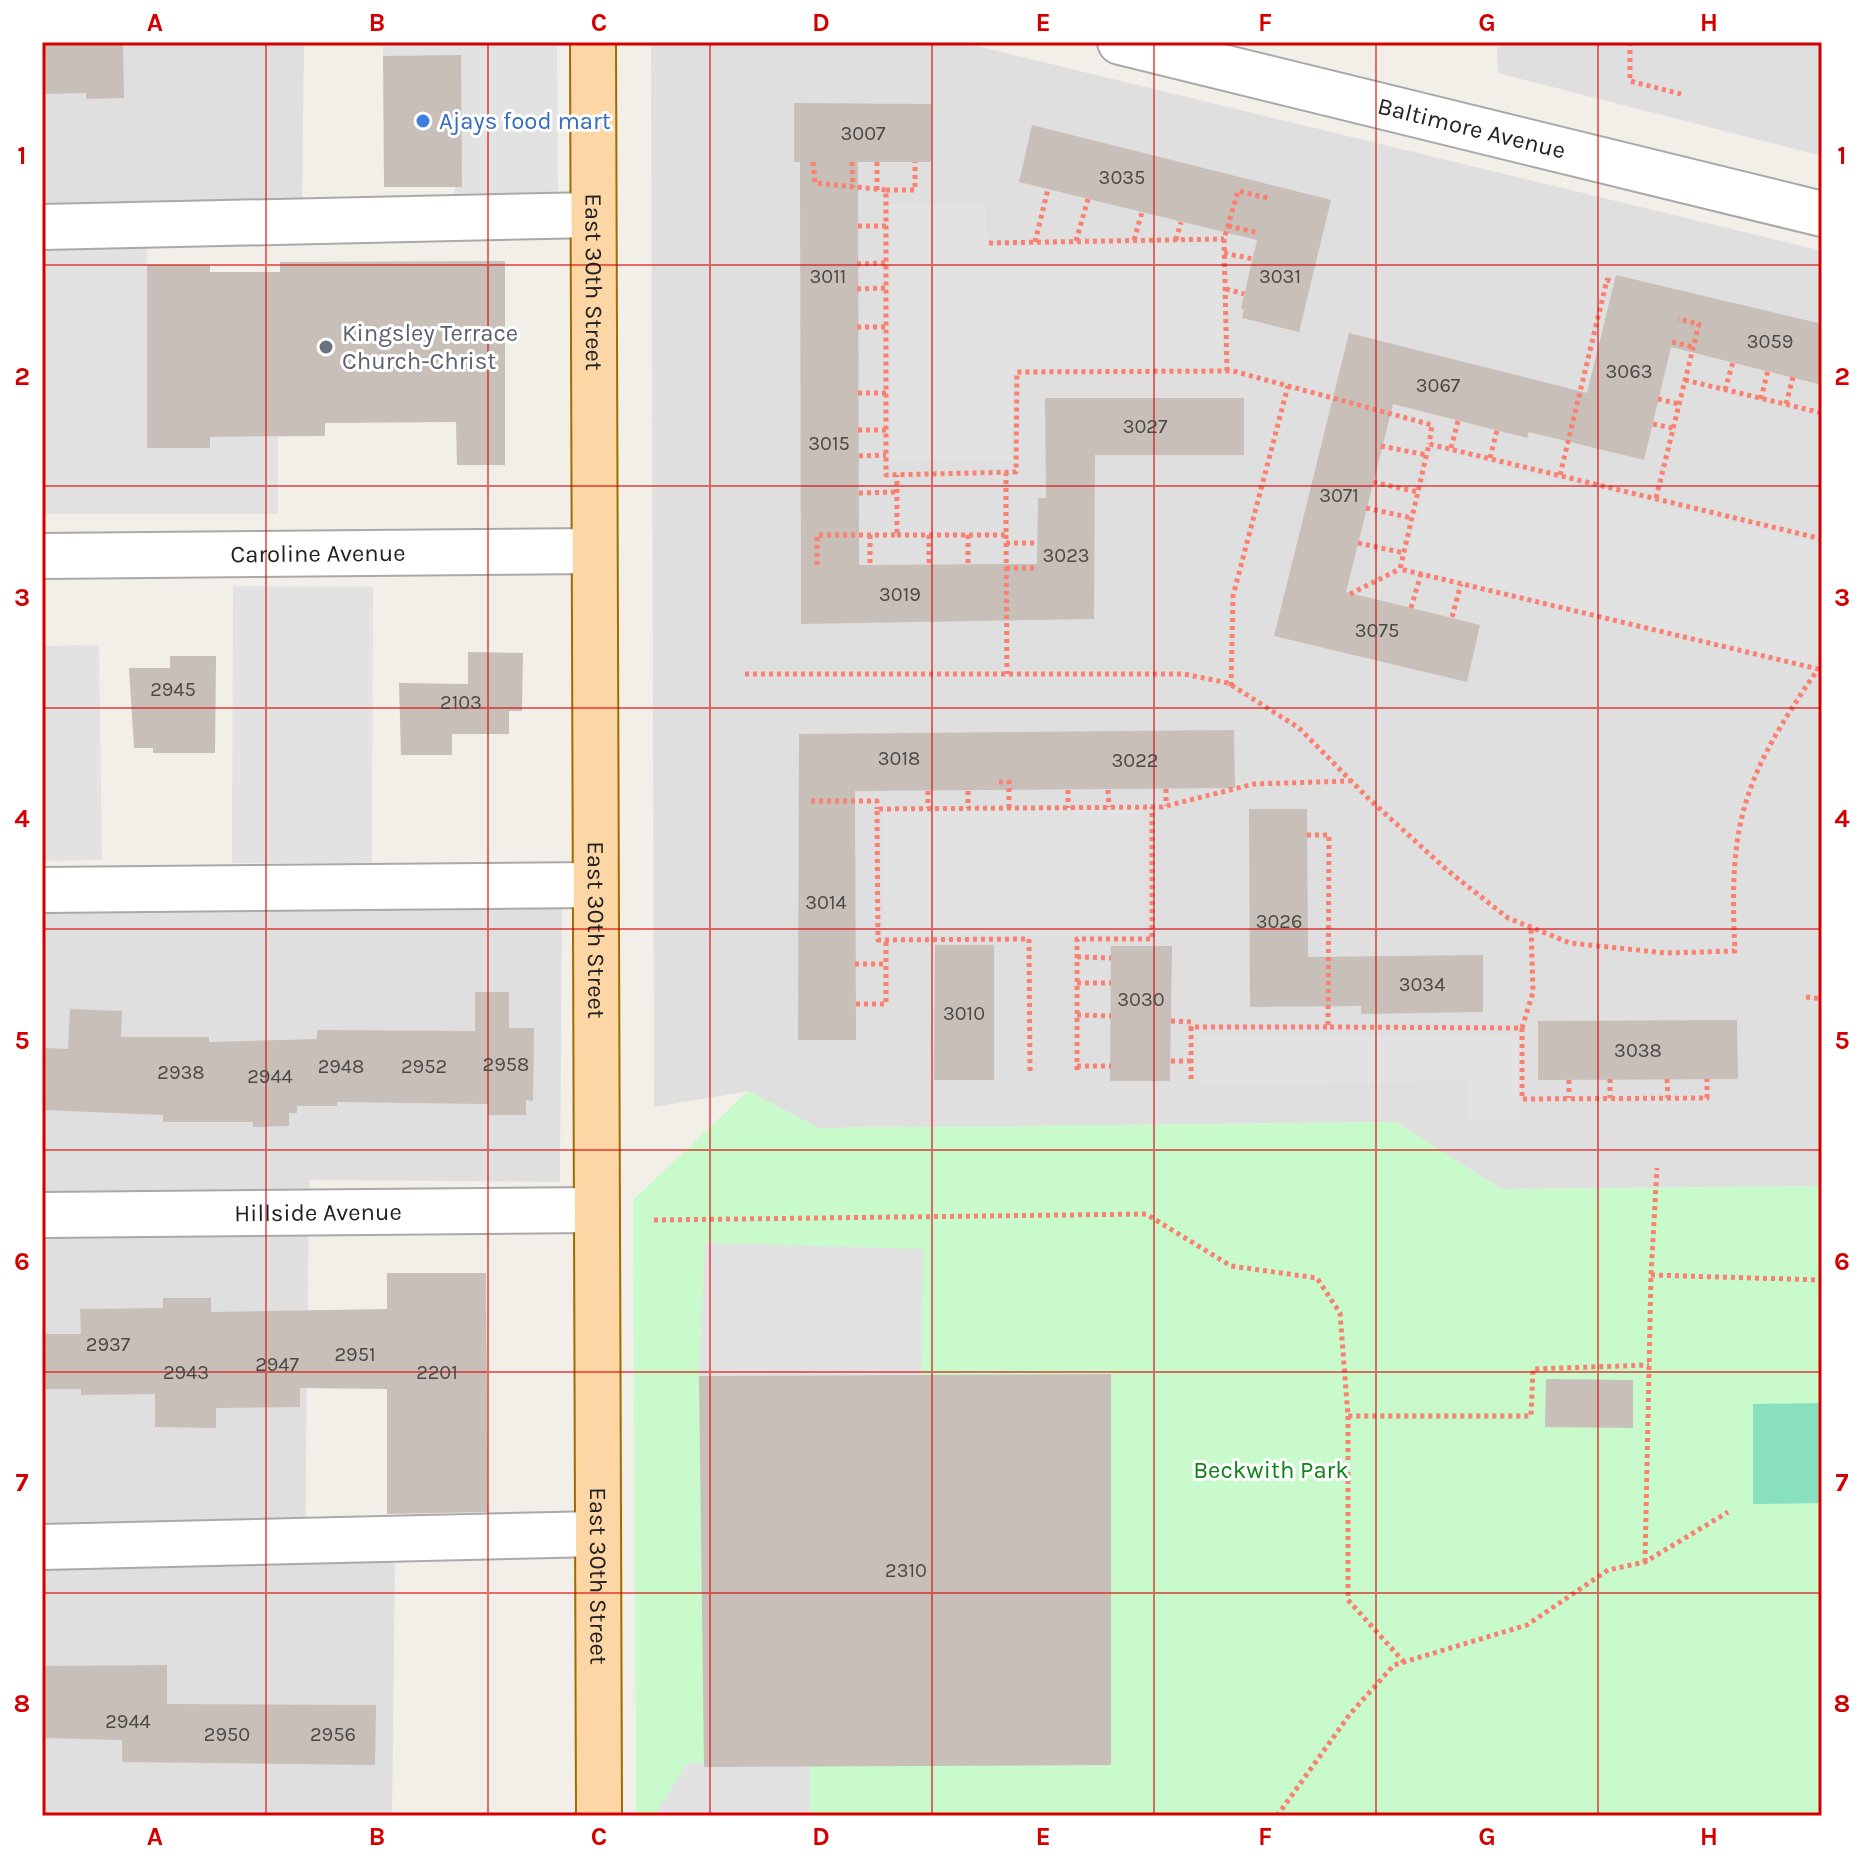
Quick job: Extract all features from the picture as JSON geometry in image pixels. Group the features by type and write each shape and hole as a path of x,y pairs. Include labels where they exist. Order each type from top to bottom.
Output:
{"main road":[{"name":"East 30th Street","path":"593,42 599,1816"}],"street":[{"name":"Baltimore Avenue","path":"1120,42 1822,214"},
{"path":"42,227 593,215"},
{"name":"Caroline Avenue","path":"42,556 593,551"},
{"path":"42,890 595,885"},
{"name":"Hillside Avenue","path":"42,1215 596,1210"},
{"path":"42,1547 597,1534"}],"path":[{"path":"1630,42 1630,81 1681,94"},
{"path":"813,162 815,183 877,190 915,190 915,162"},
{"path":"852,162 853,187"},
{"path":"877,162 877,190"},
{"path":"1035,242 1048,189"},
{"path":"886,190 886,475 1016,472 1017,372 1227,371 1432,425 1400,569"},
{"path":"1227,371 1224,239 1238,191 1268,198"},
{"path":"1076,241 1088,199"},
{"path":"1134,240 1142,212"},
{"path":"1176,240 1181,222"},
{"path":"858,226 886,226"},
{"path":"1228,226 1259,233"},
{"path":"989,243 1224,239"},
{"path":"1224,253 1253,259"},
{"path":"857,264 886,263"},
{"path":"1560,475 1607,280 1614,282"},
{"path":"857,289 886,288"},
{"path":"1226,289 1244,294"},
{"path":"1656,498 1699,324 1678,319"},
{"path":"857,327 886,327"},
{"path":"1672,342 1693,347"},
{"path":"1725,390 1733,362"},
{"path":"1761,399 1768,370"},
{"path":"1786,404 1793,377"},
{"path":"1685,380 1822,413"},
{"path":"1231,686 1233,596 1288,386"},
{"path":"858,393 886,393"},
{"path":"1658,399 1679,404"},
{"path":"1451,448 1458,421"},
{"path":"1653,424 1673,428"},
{"path":"858,430 886,430"},
{"path":"1490,458 1497,430"},
{"path":"1429,444 1822,539"},
{"path":"1381,446 1427,455"},
{"path":"859,456 886,455"},
{"path":"1006,473 1007,674"},
{"path":"897,475 897,535"},
{"path":"1373,482 1418,492"},
{"path":"859,493 897,492"},
{"path":"1366,508 1412,518"},
{"path":"817,565 817,535 1006,535"},
{"path":"870,535 870,565"},
{"path":"929,535 929,565"},
{"path":"968,535 968,564"},
{"path":"1006,543 1037,543"},
{"path":"1358,543 1404,553"},
{"path":"1006,568 1037,568"},
{"path":"745,674 1184,674 1231,686 1299,728 1350,781 1447,870 1508,918 1570,943 1666,953 1735,951 1732,887 1735,838 1748,788 1775,733 1818,669 1400,569 1350,594"},
{"path":"1411,608 1421,574"},
{"path":"1452,617 1461,584"},
{"path":"877,809 1152,807 1254,784 1350,781"},
{"path":"999,782 1009,782 1009,808"},
{"path":"1166,789 1166,806"},
{"path":"1068,790 1068,808"},
{"path":"1108,790 1109,807"},
{"path":"928,791 928,808"},
{"path":"968,791 968,808"},
{"path":"811,801 877,801 878,940 1029,939 1030,1071"},
{"path":"1111,1066 1077,1068 1077,939 1152,939 1152,807"},
{"path":"1307,835 1329,835 1328,1027"},
{"path":"1531,927 1533,992 1522,1028 1522,1099 1707,1098 1707,1079"},
{"path":"856,1004 886,1004 886,940"},
{"path":"1077,957 1111,958"},
{"path":"855,964 886,964"},
{"path":"1077,983 1111,983"},
{"path":"1806,997 1822,999"},
{"path":"1077,1015 1111,1016"},
{"path":"1171,1021 1191,1022 1191,1079"},
{"path":"1191,1027 1522,1028"},
{"path":"1171,1061 1191,1061"},
{"path":"1610,1079 1610,1098"},
{"path":"1667,1079 1668,1098"},
{"path":"1569,1080 1569,1098"},
{"path":"1645,1562 1651,1275 1657,1168"},
{"path":"654,1220 1146,1214 1231,1266 1317,1278 1340,1313 1348,1416 1348,1600 1404,1663"},
{"path":"1651,1275 1822,1280"},
{"path":"1348,1416 1531,1416 1533,1369 1649,1365"},
{"path":"1277,1816 1350,1714 1394,1665 1527,1625 1608,1570 1645,1562 1728,1512"}],"shaded area":[{"path":"42,42 304,42 302,206 42,211"},
{"path":"383,42 557,42 558,208 454,208 461,56 383,56"},
{"path":"651,42 960,42 1822,251 1822,1186 1501,1189 1396,1122 818,1128 748,1091 654,1107"},
{"path":"1497,42 1822,42 1822,156 1498,73"},
{"path":"889,204 986,204 987,246 1222,245 1223,368 1013,369 1012,460 890,460"},
{"path":"42,240 147,240 147,448 209,448 210,437 278,437 278,514 42,514"},
{"path":"1436,451 1822,544 1822,644 1813,666 1404,567"},
{"path":"233,586 373,587 372,863 232,863"},
{"path":"99,645 102,860 42,861 42,646"},
{"path":"1144,808 1145,934 884,936 883,811"},
{"path":"562,894 560,1182 309,1180 305,1560 395,1560 392,1816 42,1816 42,899"},
{"path":"1521,1034 1521,1120 1468,1120 1467,1081 1198,1084 1198,1036"},
{"path":"705,1243 923,1249 921,1375 699,1376"},
{"path":"687,1763 810,1766 810,1816 654,1816"}],"green space":[{"name":"Beckwith Park","path":"748,1091 819,1128 1396,1122 1501,1189 1822,1186 1822,1816 636,1816 633,1200"},
{"path":"1822,1403 1822,1503 1753,1504 1753,1404"}],"building":[{"path":"42,42 123,42 124,98 86,99 86,93 42,94"},
{"name":"Ajays food mart","path":"461,55 462,187 384,187 383,56"},
{"path":"794,103 931,104 931,162 858,162 859,565 1037,564 1038,498 1046,498 1045,398 1244,398 1244,455 1095,455 1094,619 801,624 800,162 794,162"},
{"path":"1032,125 1331,200 1299,332 1242,318 1244,310 1241,308 1257,240 1019,182"},
{"name":"Kingsley Terrace Church-Christ","path":"505,261 505,465 457,465 456,422 325,423 325,436 210,437 210,448 147,448 147,265 210,265 210,272 280,272 280,262"},
{"path":"1616,275 1822,324 1822,385 1671,347 1644,460 1529,432 1527,438 1393,404 1346,592 1480,625 1467,682 1274,636 1349,333 1587,393"},
{"path":"468,652 523,653 522,711 509,711 509,734 452,734 452,755 401,755 399,683 468,684"},
{"path":"170,656 216,656 215,753 153,753 153,748 134,748 129,668 170,668"},
{"path":"1234,730 1235,788 855,791 856,1040 798,1040 799,734"},
{"path":"1249,809 1307,809 1308,957 1483,955 1483,1012 1361,1014 1361,1006 1250,1007"},
{"path":"935,945 994,945 994,1080 934,1080"},
{"path":"1111,946 1172,946 1170,1081 1110,1081"},
{"path":"475,992 509,992 509,1028 534,1028 533,1101 526,1100 526,1115 488,1115 488,1104 337,1102 337,1106 297,1106 297,1113 289,1113 289,1126 253,1127 253,1122 163,1122 163,1115 42,1110 42,1048 68,1049 70,1009 122,1011 121,1037 209,1037 209,1042 317,1039 317,1030 475,1031"},
{"path":"1737,1020 1738,1079 1538,1080 1538,1021"},
{"path":"387,1273 486,1273 488,1512 387,1514 387,1389 300,1388 300,1407 216,1408 216,1428 155,1427 155,1394 81,1395 81,1389 42,1389 42,1334 81,1334 80,1309 163,1308 163,1298 211,1298 211,1312 387,1309"},
{"path":"1111,1374 1111,1765 704,1767 699,1376"},
{"path":"1546,1379 1633,1380 1633,1428 1545,1427"},
{"path":"167,1665 167,1704 376,1705 375,1765 122,1762 122,1740 42,1738 42,1666"}],"place":[{"name":"Ajays food mart","path":"423,121"},
{"name":"Kingsley Terrace Church-Christ","path":"326,347"}]}
